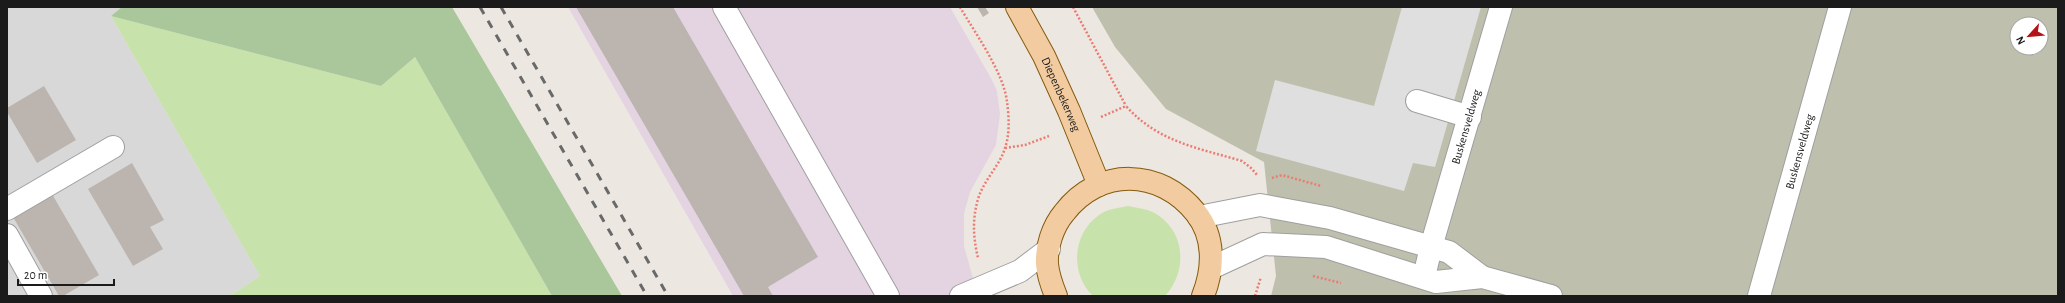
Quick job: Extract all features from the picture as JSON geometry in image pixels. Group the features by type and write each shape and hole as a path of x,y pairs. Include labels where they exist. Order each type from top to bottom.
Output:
{"main road":[{"name":"Diepenbekerweg","path":"1017,7 1044,56 1099,185"},
{"path":"1056,296 1050,281 1047,264 1053,231 1060,217 1073,201 1099,185 1122,179 1139,179 1157,183 1174,191 1199,217 1208,232 1211,268 1203,296"}],"street":[{"path":"724,7 888,296"},
{"name":"Buskensveldweg","path":"1424,278 1431,247 1501,7"},
{"name":"Buskensveldweg","path":"1759,296 1840,7"},
{"path":"1416,101 1470,117"},
{"path":"7,209 113,147"},
{"path":"1199,217 1260,205 1330,218 1449,252 1482,277 1550,296"},
{"path":"7,235 41,296"},
{"path":"1211,268 1263,244 1299,245 1326,247 1436,282 1482,277"},
{"path":"961,296 1020,271 1049,249"}],"path":[{"path":"960,7 1002,82 1007,101 1009,119 1005,148 979,195 974,216 973,238 985,286"},
{"path":"1073,7 1126,106"},
{"path":"1005,148 1025,145"}],"shaded area":[{"path":"7,7 122,7 111,16 260,276 230,296 7,296"},
{"path":"568,7 950,7 992,80 997,91 1000,114 996,145 970,192 964,214 964,246 978,296 733,296"},
{"path":"1092,7 2058,7 2058,296 1271,296 1276,276 1264,162 1166,109 1115,47"},
{"path":"1402,7 1481,7 1435,167 1413,163 1404,191 1256,151 1275,80 1374,106"}],"green space":[{"path":"122,7 452,7 622,296 552,296 415,57 381,86 111,16"},
{"path":"111,16 381,86 415,57 552,296 230,296 260,276"},
{"path":"1128,206 1155,213 1167,223 1174,232 1180,254 1180,265 1177,276 1165,296 1093,296 1080,277 1077,254 1083,233 1090,223 1102,213"}],"building":[{"path":"576,7 673,7 818,257 768,287 773,296 744,296"},
{"path":"977,7 985,7 989,13 983,17"},
{"path":"44,86 76,140 37,163 7,112 7,108"},
{"path":"132,163 164,220 150,227 163,249 133,266 88,189"},
{"path":"52,194 99,275 63,296 59,296 13,217"}],"railway":[{"path":"480,7 647,296"},
{"path":"501,7 668,296"}]}
